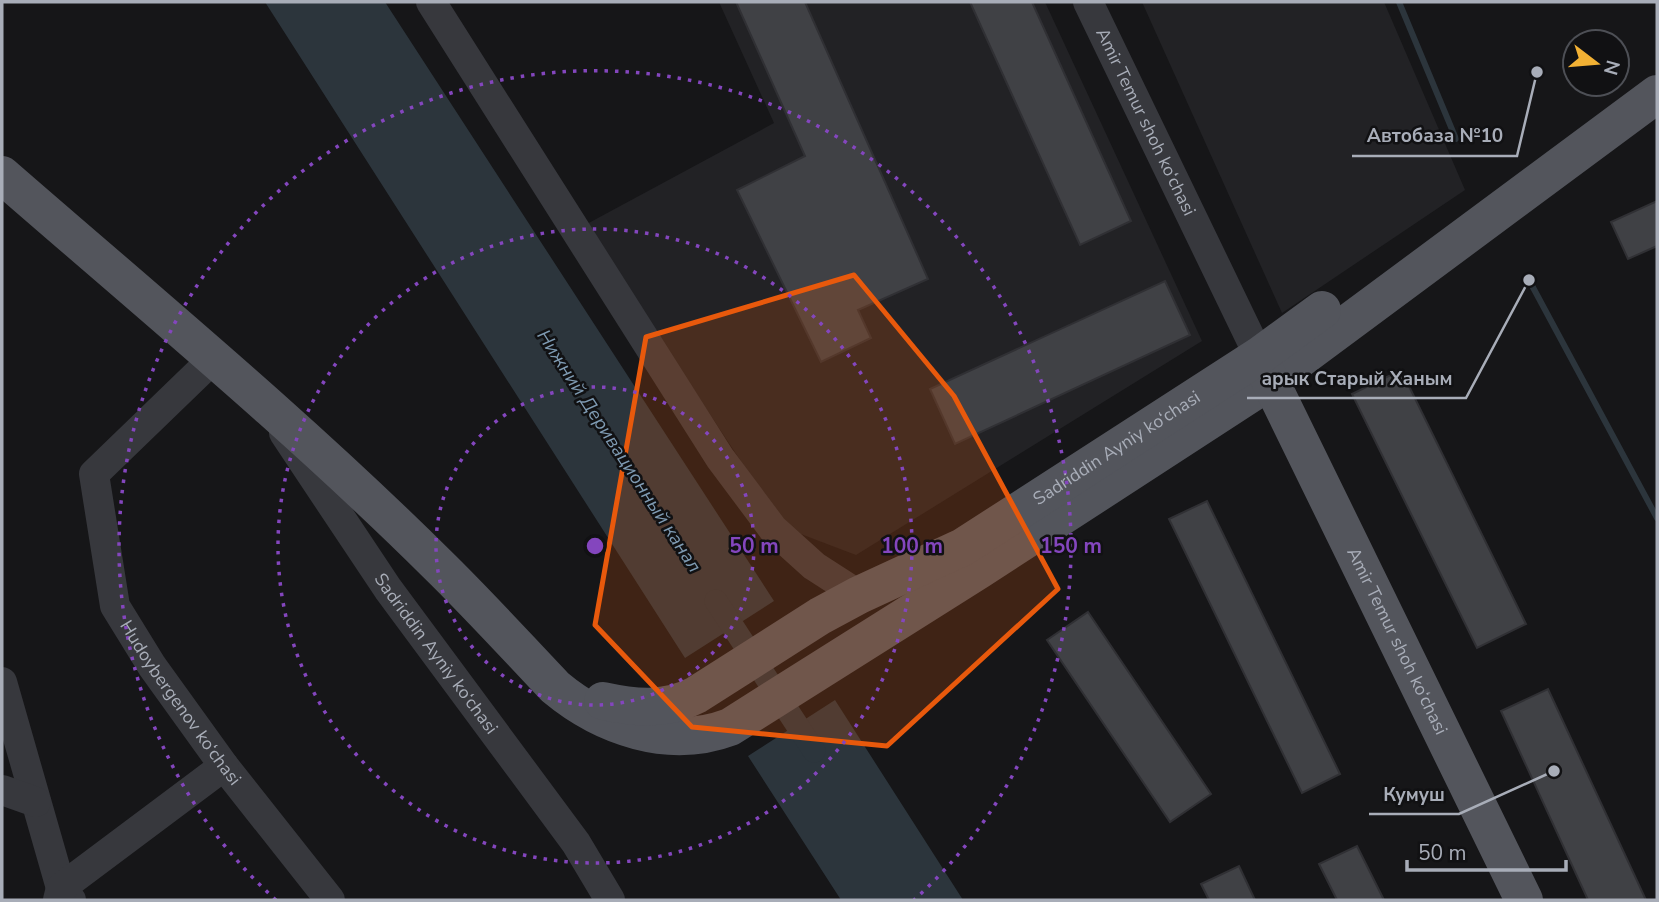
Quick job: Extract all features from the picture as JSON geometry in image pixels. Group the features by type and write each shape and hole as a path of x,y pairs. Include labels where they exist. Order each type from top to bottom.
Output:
{"main road":[{"name":"Sadriddin Ayniy ko‘chasi","path":"537,667 555,683 572,692 591,699 628,706 673,705 706,689 820,616 963,547 1264,369 1657,66"},
{"name":"Sadriddin Ayniy ko‘chasi","path":"2,175 264,403 437,564 555,687 580,707 629,728 675,736 708,734 730,727 979,570 1657,94"},
{"name":"Amir Temur shoh ko‘chasi","path":"1264,369 1524,900"}],"street":[{"path":"431,2 720,458 773,529 814,566 859,595"},
{"name":"Amir Temur shoh ko‘chasi","path":"1088,2 1264,369"},
{"name":"Hudoybergenov ko‘chasi","path":"213,359 94,474 115,606 152,666 224,766 330,900"},
{"name":"Sadriddin Ayniy ko‘chasi","path":"264,403 388,589 576,843 610,900"},
{"path":"2,682 63,896 224,766"},
{"path":"2,790 36,802"}],"highlighted area":[{"path":"854,275 954,396 1058,589 887,746 692,727 595,625 646,337"}],"shaded area":[{"path":"719,2 1045,2 1202,341 856,555 785,528 585,225 774,123"},
{"path":"1142,2 1384,2 1465,190 1282,313"}],"water":[{"path":"265,2 385,2 774,601 685,658"},
{"path":"835,700 963,900 841,900 748,756"}],"building":[{"path":"736,2 805,2 928,279 858,310 871,338 821,362 737,190 805,156"},
{"path":"970,2 1032,2 1131,221 1080,245"},
{"path":"1657,201 1657,246 1628,259 1611,222"},
{"path":"1165,281 1190,335 955,444 930,389"},
{"path":"1401,370 1526,624 1477,648 1352,394"},
{"path":"1207,501 1340,774 1302,793 1169,519"},
{"path":"1088,612 1211,794 1170,822 1047,640"},
{"path":"1548,689 1646,900 1588,900 1501,711"},
{"path":"1357,846 1384,900 1337,900 1319,864"},
{"path":"1239,866 1255,900 1209,900 1201,884"}],"waterway":[{"path":"1399,2 1456,139"},
{"path":"1529,280 1657,518"},
{"name":"Нижний Деривационный канал","path":"716,601 814,751"}],"place":[{"name":"Автобаза №10","path":"1537,72"},
{"name":"арык Старый Ханым","path":"1529,280"},
{"name":"Кумуш","path":"1554,771"}]}
